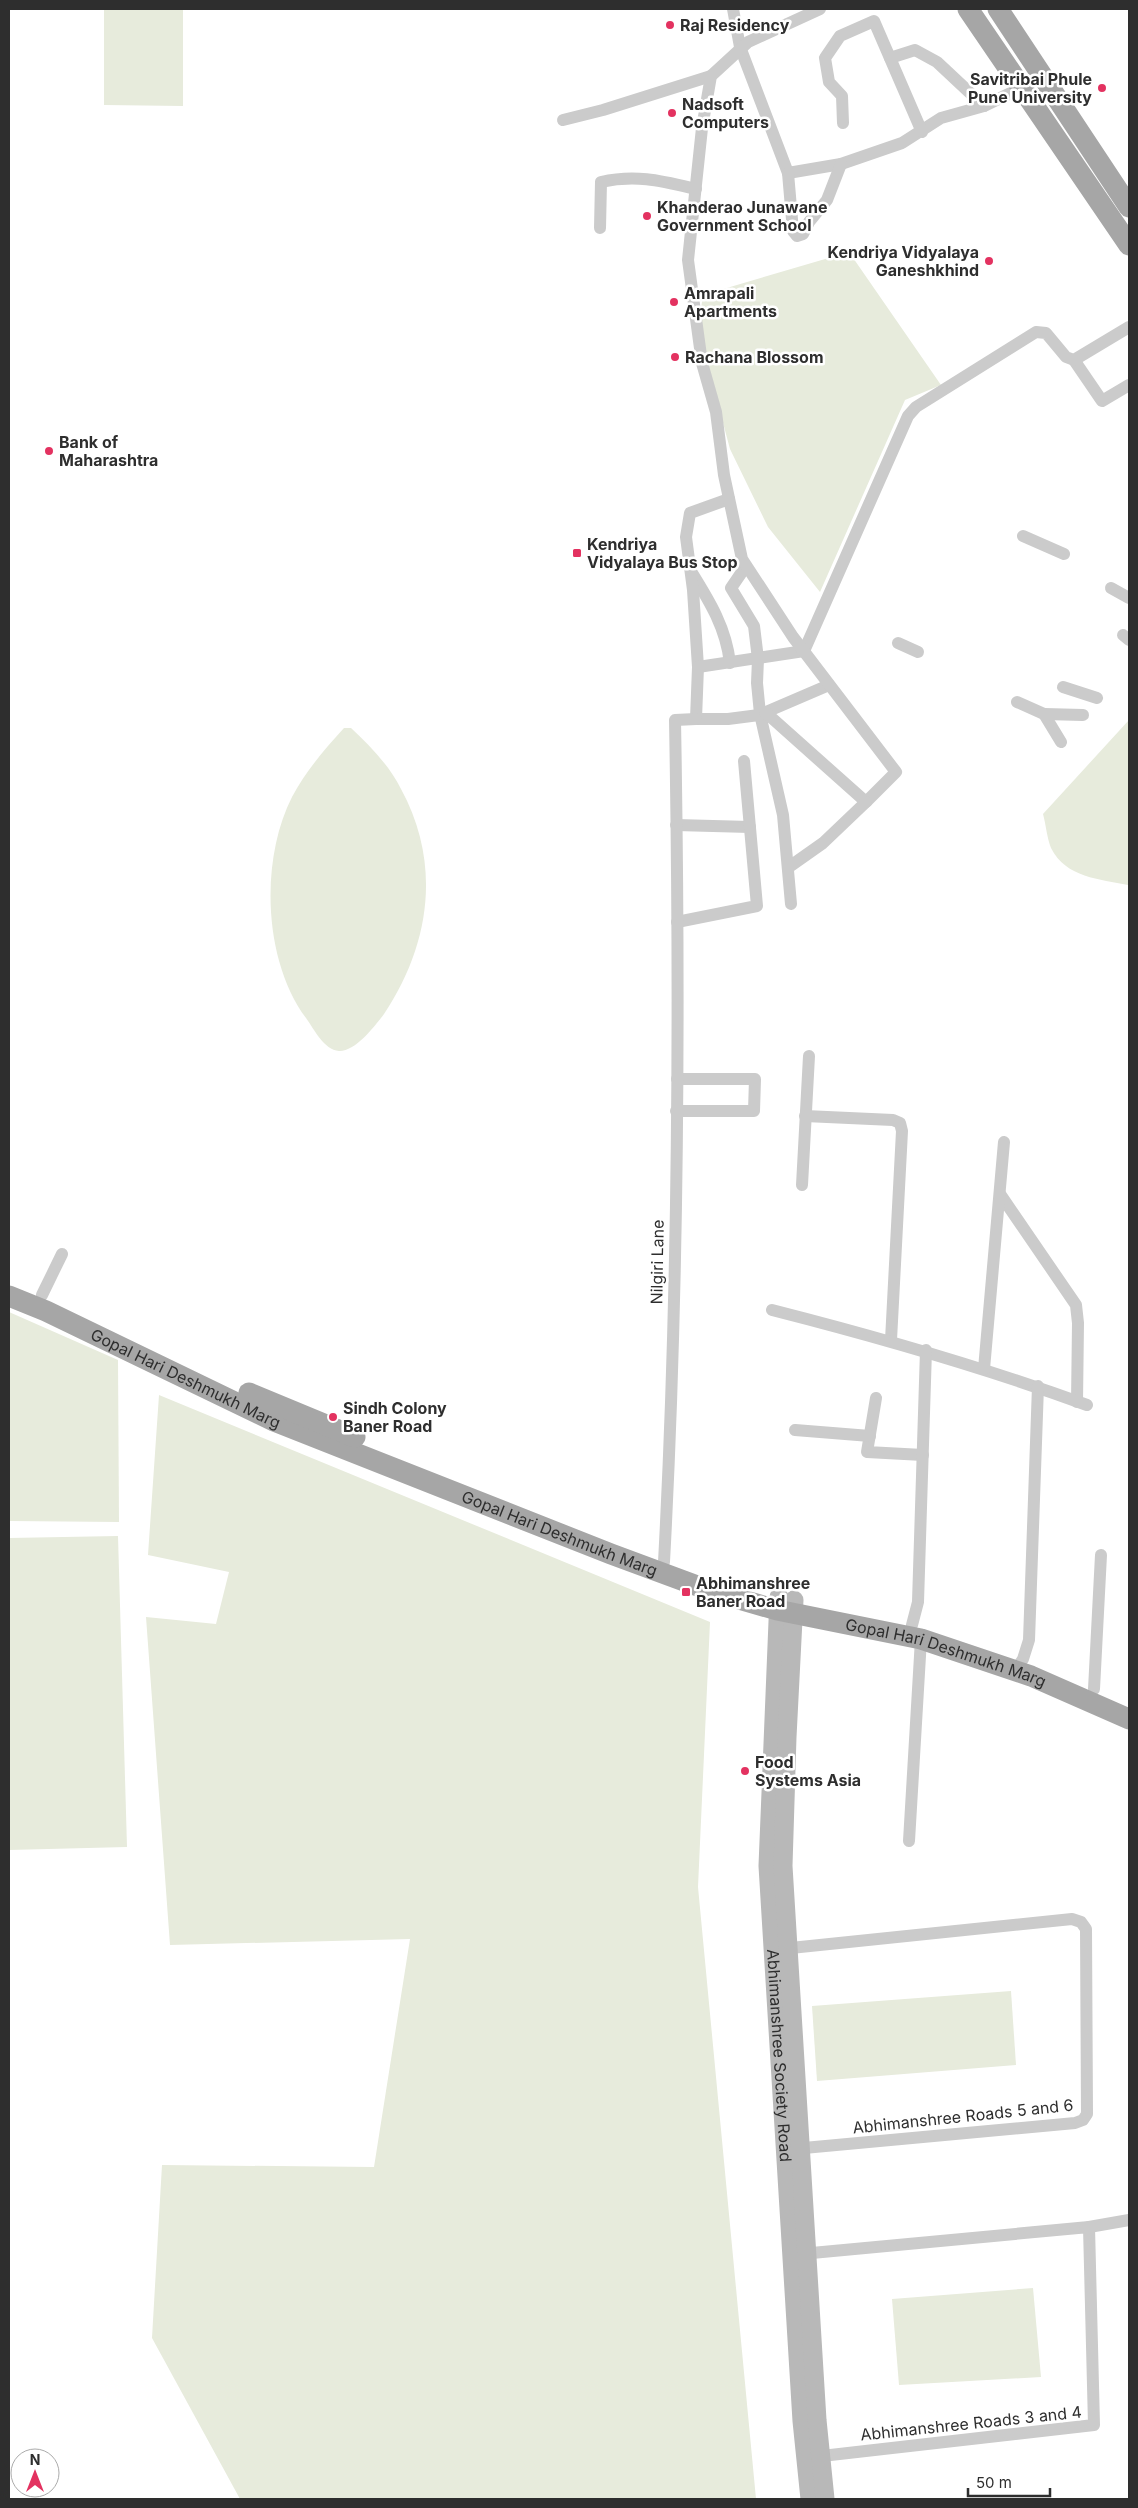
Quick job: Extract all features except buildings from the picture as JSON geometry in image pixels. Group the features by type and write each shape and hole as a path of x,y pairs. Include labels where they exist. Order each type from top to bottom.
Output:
{"main road":[{"path":"968,9 1129,245"},
{"path":"998,9 1129,207"},
{"name":"Gopal Hari Deshmukh Marg","path":"9,1282 42,1295 302,1424 610,1554 711,1591 917,1632 1094,1688 1129,1704"},
{"name":"Gopal Hari Deshmukh Marg","path":"9,1296 46,1311 274,1421 302,1424 664,1562 786,1605"},
{"name":"Gopal Hari Deshmukh Marg","path":"1019,1665 1056,1686 1129,1719"}],"street":[{"path":"733,9 740,47 788,173 793,231 797,236 802,234 827,200 840,164"},
{"path":"563,120 603,110 711,76 740,47 820,9"},
{"path":"844,123 842,96 829,82 825,58 840,36 874,22 922,132"},
{"path":"890,58 915,50 937,62 984,106"},
{"path":"711,76 688,260 702,363 716,412 724,474 742,559 804,651 896,772 823,843 789,867"},
{"path":"788,173 840,164 902,143 922,132 941,118 984,106 1021,88"},
{"path":"600,228 602,182 617,178 649,178 696,189"},
{"path":"1074,360 1129,327"},
{"path":"804,651 911,411 1038,331 1046,332 1066,357 1074,360 1102,401 1129,385"},
{"path":"729,499 690,514 686,537 698,667 696,719 728,719 762,713 829,685"},
{"path":"1023,536 1064,554"},
{"path":"746,566 731,588 754,626 758,659 757,682 782,815 789,867 791,904"},
{"path":"690,568 715,611 727,641 730,663"},
{"path":"1111,588 1129,598"},
{"path":"898,643 918,652"},
{"path":"698,667 804,651"},
{"path":"1063,688 1097,698"},
{"path":"1017,702 1044,714 1083,715"},
{"path":"762,713 866,802"},
{"path":"1044,714 1061,742"},
{"name":"Nilgiri Lane","path":"664,1562 670,1452 679,962 675,720 696,719"},
{"path":"677,922 757,906 744,761"},
{"path":"676,825 750,826"},
{"path":"802,1185 809,1056"},
{"path":"676,1111 754,1111 755,1079 677,1079"},
{"path":"805,1116 893,1120 900,1123 902,1131 891,1340"},
{"path":"984,1369 1004,1142"},
{"path":"772,1310 926,1350 1038,1386 1082,1404 1076,1305 1000,1194"},
{"path":"42,1295 62,1254"},
{"path":"910,1841 926,1350"},
{"path":"1019,1665 1029,1640 1038,1386"},
{"path":"876,1398 867,1452 923,1455"},
{"path":"795,1430 870,1436"},
{"path":"1094,1688 1102,1555"},
{"name":"Abhimanshree Society Road","path":"786,1605 783,1866 780,1949 813,2457 810,2499"},
{"name":"Abhimanshree Roads 5 and 6","path":"780,1949 1072,1919 1081,1922 1086,1929 1087,2114 1083,2120 1065,2124 793,2149"},
{"path":"799,2255 1089,2227 1129,2220"},
{"name":"Abhimanshree Roads 3 and 4","path":"813,2457 1094,2425 1089,2227"},
{"name":"Abhimanshree Society Road","path":"813,2457 825,2499"}],"shaded area":[{"path":"104,9 183,9 183,106 104,105"},
{"path":"849,252 941,385 905,400 820,592 768,527 730,449 698,329 703,295"},
{"path":"1129,720 1128,885 1085,876 1065,866 1051,848 1043,814"},
{"path":"344,728 351,728 379,756 396,780 414,817 422,846 426,875 425,904 420,932 412,960 400,988 384,1014 370,1031 352,1047 339,1051 329,1047 316,1033 292,994 281,968 274,939 271,879 275,850 282,822 292,797 303,778"},
{"path":"9,1312 118,1360 119,1522 9,1521"},
{"path":"159,1395 710,1622 698,1887 756,2499 240,2499 152,2338 162,2165 374,2167 410,1939 170,1945 146,1617 216,1624 229,1572 148,1555"},
{"path":"118,1536 127,1847 9,1850 9,1538"},
{"path":"1011,1991 1016,2065 817,2081 812,2006"},
{"path":"1033,2288 1041,2377 899,2385 892,2299"}],"place":[{"name":"Raj Residency","path":"670,25"},
{"name":"Savitribai Phule Pune University","path":"1102,88"},
{"name":"Nadsoft Computers","path":"672,113"},
{"name":"Khanderao Junawane Government School","path":"647,216"},
{"name":"Kendriya Vidyalaya Ganeshkhind","path":"989,261"},
{"name":"Amrapali Apartments","path":"674,302"},
{"name":"Rachana Blossom","path":"675,357"},
{"name":"Bank of Maharashtra","path":"49,451"},
{"name":"Kendriya Vidyalaya Bus Stop","path":"577,553"},
{"name":"Sindh Colony Baner Road","path":"333,1417"},
{"name":"Abhimanshree Baner Road","path":"686,1592"},
{"name":"Food Systems Asia","path":"745,1771"}]}
